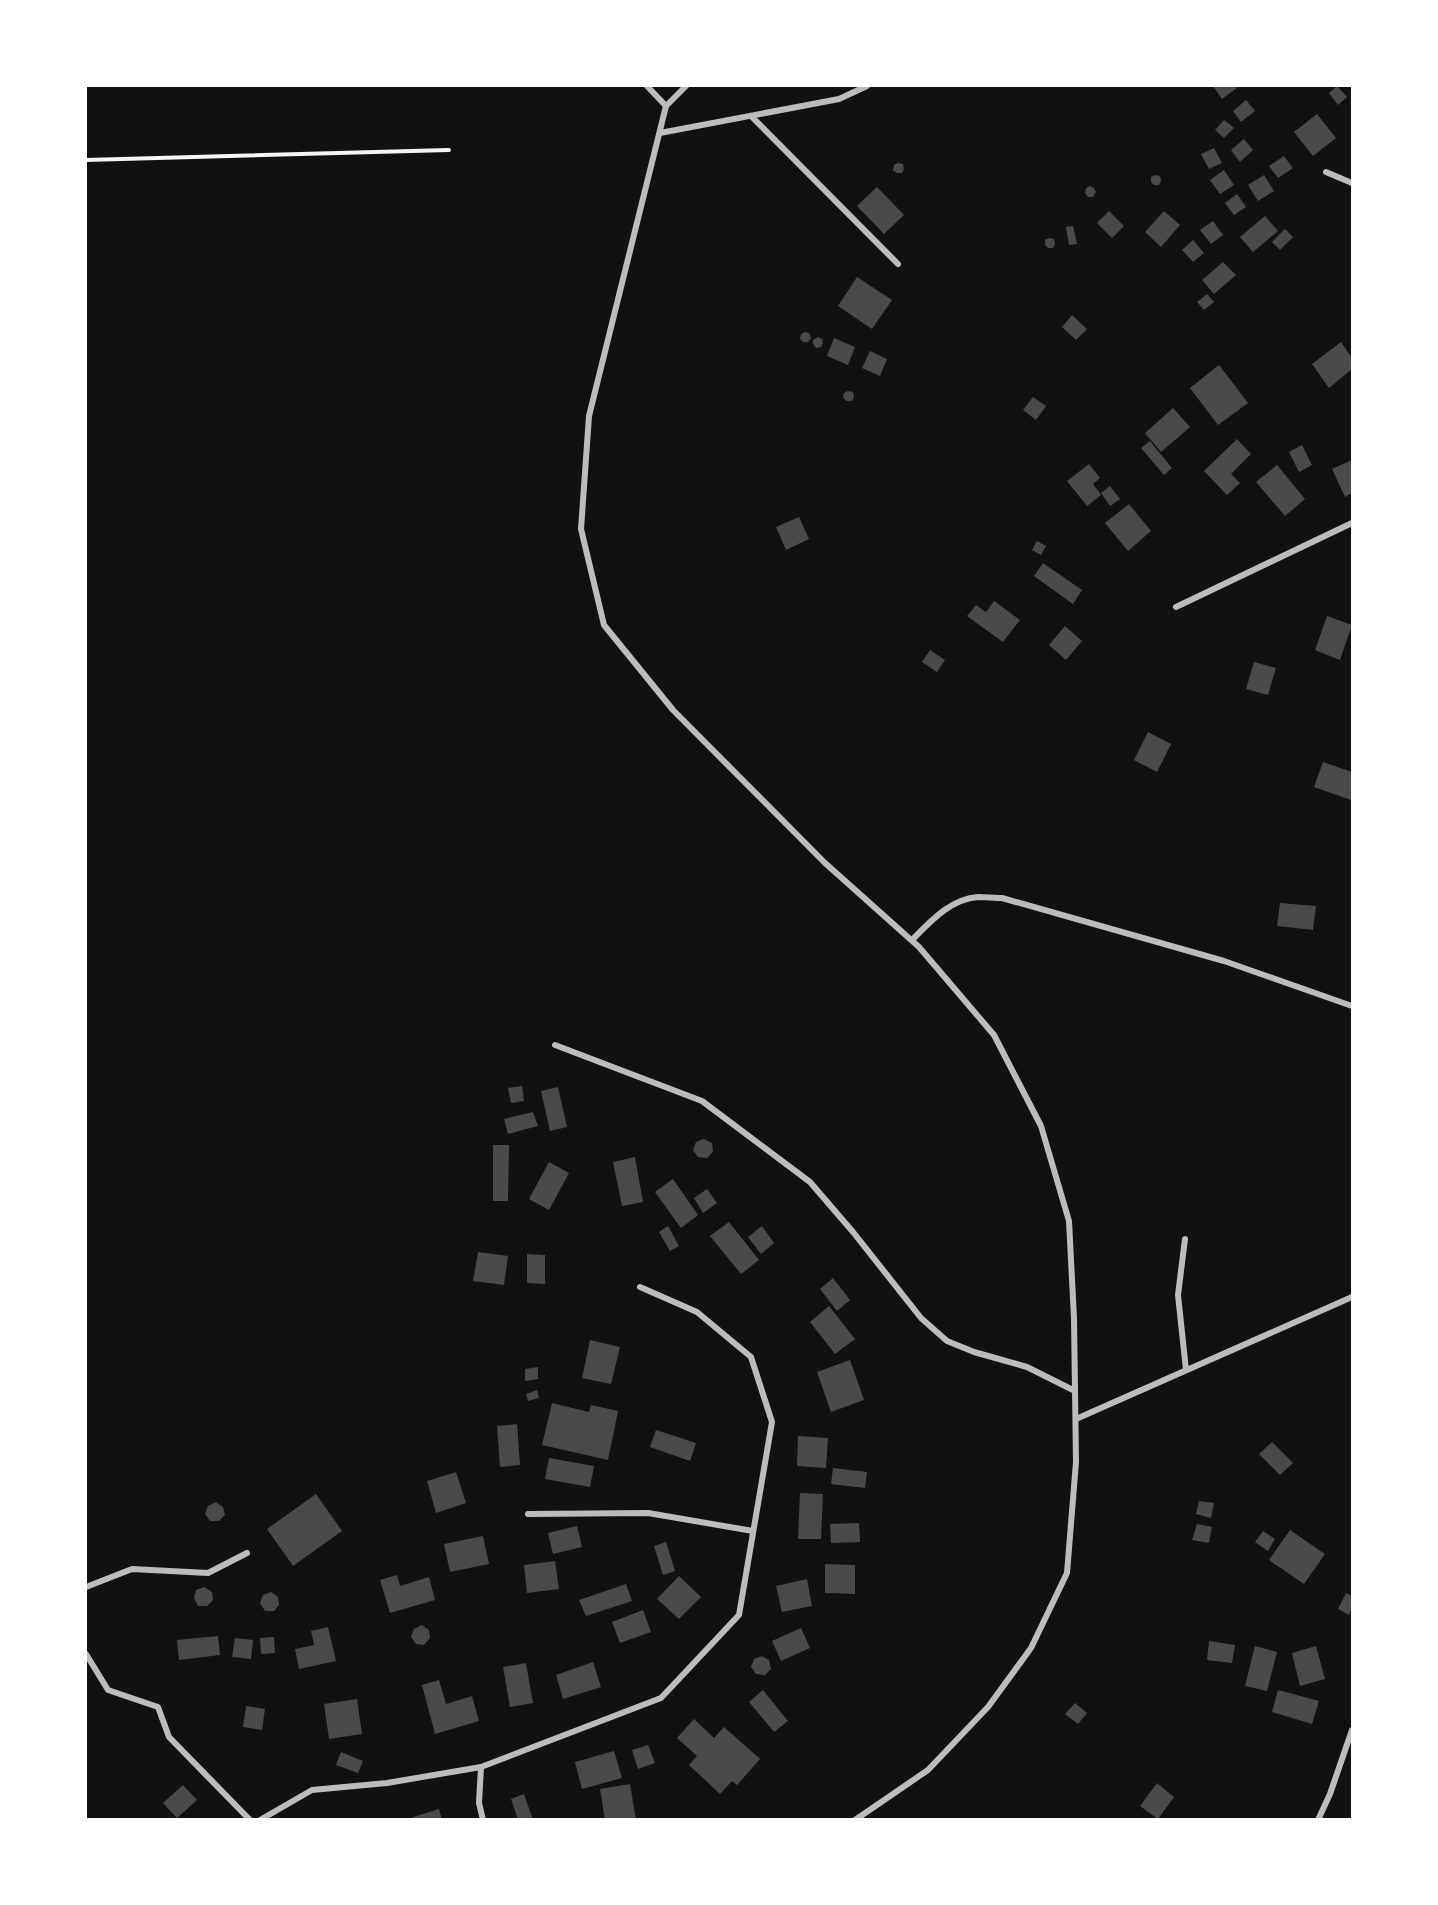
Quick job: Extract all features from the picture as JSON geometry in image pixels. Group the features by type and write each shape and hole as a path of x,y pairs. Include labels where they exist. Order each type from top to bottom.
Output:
{"street":[{"path":"646,86 666,106"},
{"path":"686,86 666,106 589,416 581,529 604,625 673,710 825,863 912,940 994,1035 1041,1126 1070,1221 1076,1462 1066,1573 1030,1648 988,1707 928,1770 855,1820"},
{"path":"660,133 839,99 867,86"},
{"path":"751,116 898,264"},
{"path":"1326,172 1353,183"},
{"path":"1176,607 1353,523"},
{"path":"912,940 936,915 955,904 976,897 1002,898 1224,962 1353,1006"},
{"path":"555,1045 702,1101 810,1182 921,1318 947,1341 974,1352 1027,1366 1076,1391"},
{"path":"1185,1239 1178,1295 1186,1370"},
{"path":"260,1820 312,1790 387,1783 481,1767 661,1698 739,1615 772,1422 751,1357 697,1312 640,1287"},
{"path":"1076,1419 1353,1297"},
{"path":"528,1514 648,1513 753,1531"},
{"path":"86,1587 132,1569 208,1573 247,1553"},
{"path":"86,1654 108,1690 158,1707 169,1737 250,1820"},
{"path":"1318,1820 1353,1730"},
{"path":"481,1767 479,1803 483,1820"}],"path":[{"path":"86,160 450,150"}],"building":[{"path":"1213,86 1235,86 1237,88 1222,99"},
{"path":"1337,86 1347,97 1338,105 1329,93"},
{"path":"1246,100 1255,111 1241,122 1233,111"},
{"path":"1317,114 1336,138 1313,156 1294,132"},
{"path":"1224,120 1234,128 1224,138 1215,130"},
{"path":"1244,139 1253,150 1240,162 1231,150"},
{"path":"1214,148 1222,163 1209,169 1201,154"},
{"path":"1284,156 1293,168 1278,178 1269,166"},
{"path":"903,164 902,173 893,170 894,165"},
{"path":"1224,170 1234,185 1220,194 1210,180"},
{"path":"1264,175 1274,191 1258,201 1248,185"},
{"path":"1160,176 1159,185 1151,182 1151,177"},
{"path":"1090,186 1096,192 1093,197 1088,197 1085,193 1086,188"},
{"path":"877,187 904,215 884,234 857,206"},
{"path":"1237,194 1246,207 1234,215 1225,203"},
{"path":"1109,211 1124,226 1112,238 1097,223"},
{"path":"1164,211 1180,225 1161,247 1145,232"},
{"path":"1265,216 1278,231 1253,252 1240,237"},
{"path":"1213,221 1223,235 1211,244 1200,230"},
{"path":"1073,226 1077,244 1069,245 1066,227"},
{"path":"1285,229 1293,237 1280,250 1272,242"},
{"path":"1054,239 1053,248 1045,245 1045,240"},
{"path":"1193,240 1204,253 1193,262 1182,250"},
{"path":"1223,262 1236,275 1214,294 1202,280"},
{"path":"857,277 892,300 872,329 838,306"},
{"path":"1207,294 1214,302 1204,310 1197,302"},
{"path":"1072,315 1087,329 1076,340 1062,327"},
{"path":"809,333 811,338 808,342 800,339 801,334"},
{"path":"818,337 823,343 821,347 816,348 813,340"},
{"path":"834,338 855,347 848,365 827,356"},
{"path":"1341,342 1352,358 1352,369 1329,388 1312,364"},
{"path":"870,351 887,359 880,376 862,368"},
{"path":"1219,365 1248,403 1218,425 1190,388"},
{"path":"853,392 852,401 843,398 844,393"},
{"path":"1033,397 1046,406 1036,420 1023,410"},
{"path":"1173,408 1190,427 1161,452 1145,433"},
{"path":"1237,439 1251,454 1231,474 1240,483 1227,495 1204,471"},
{"path":"1150,441 1172,468 1164,475 1141,448"},
{"path":"1302,445 1312,465 1299,472 1289,452"},
{"path":"1352,460 1352,493 1345,497 1332,469"},
{"path":"1089,464 1100,478 1093,484 1101,495 1087,506 1067,481"},
{"path":"1277,465 1305,499 1285,516 1256,482"},
{"path":"1110,486 1120,499 1110,506 1101,493"},
{"path":"1129,504 1151,531 1128,551 1105,523"},
{"path":"799,517 809,539 786,550 776,527"},
{"path":"1037,541 1046,546 1041,555 1032,550"},
{"path":"1043,563 1082,590 1073,604 1034,576"},
{"path":"994,601 1020,620 1003,642 967,616 976,605 986,612"},
{"path":"1327,616 1352,625 1340,660 1315,650"},
{"path":"1065,626 1082,641 1066,660 1049,645"},
{"path":"930,650 945,660 937,672 922,662"},
{"path":"1254,662 1276,668 1268,695 1246,689"},
{"path":"1148,732 1171,744 1157,772 1134,760"},
{"path":"1323,762 1352,772 1351,800 1314,787"},
{"path":"1280,903 1316,906 1313,930 1277,926"},
{"path":"522,1086 524,1101 511,1103 508,1088"},
{"path":"558,1087 567,1127 550,1131 541,1091"},
{"path":"533,1112 538,1126 508,1134 504,1119"},
{"path":"704,1139 712,1143 713,1152 707,1158 698,1157 693,1150 696,1142"},
{"path":"493,1145 509,1145 508,1201 493,1201"},
{"path":"635,1157 643,1202 622,1206 613,1162"},
{"path":"549,1162 569,1173 549,1210 529,1199"},
{"path":"673,1179 698,1215 681,1228 655,1192"},
{"path":"707,1189 717,1203 703,1213 694,1198"},
{"path":"729,1222 759,1260 741,1274 710,1236"},
{"path":"668,1226 679,1246 670,1251 659,1232"},
{"path":"762,1226 774,1243 761,1254 748,1237"},
{"path":"478,1252 508,1256 504,1285 473,1281"},
{"path":"527,1254 545,1255 545,1284 527,1283"},
{"path":"833,1278 850,1300 837,1311 820,1289"},
{"path":"829,1306 855,1339 835,1354 810,1322"},
{"path":"590,1340 620,1347 611,1384 582,1378"},
{"path":"850,1360 864,1400 831,1412 817,1372"},
{"path":"538,1367 538,1379 525,1381 525,1369"},
{"path":"537,1390 539,1398 528,1401 526,1394"},
{"path":"552,1403 589,1412 591,1405 618,1411 608,1460 542,1445"},
{"path":"517,1424 520,1465 500,1467 497,1426"},
{"path":"656,1430 696,1443 690,1461 650,1447"},
{"path":"798,1436 828,1438 826,1468 797,1466"},
{"path":"1272,1442 1293,1463 1280,1475 1259,1454"},
{"path":"549,1458 594,1466 590,1487 545,1479"},
{"path":"833,1468 867,1472 865,1488 831,1484"},
{"path":"456,1472 466,1503 436,1513 427,1481"},
{"path":"800,1493 823,1494 821,1539 798,1539"},
{"path":"316,1494 342,1531 293,1566 267,1529"},
{"path":"1199,1501 1214,1503 1211,1518 1196,1514"},
{"path":"216,1502 223,1507 225,1515 219,1521 210,1521 205,1514 208,1506"},
{"path":"859,1523 860,1542 831,1543 830,1524"},
{"path":"1197,1524 1212,1527 1209,1543 1192,1540"},
{"path":"577,1526 582,1547 553,1554 548,1533"},
{"path":"1290,1530 1325,1554 1304,1584 1269,1560"},
{"path":"1263,1531 1275,1539 1268,1551 1255,1542"},
{"path":"483,1536 489,1564 450,1572 444,1544"},
{"path":"666,1542 675,1571 663,1575 654,1546"},
{"path":"555,1561 559,1589 527,1593 524,1565"},
{"path":"825,1564 855,1565 855,1594 825,1593"},
{"path":"397,1575 400,1586 429,1577 435,1600 390,1613 380,1580"},
{"path":"679,1576 701,1597 679,1619 657,1599"},
{"path":"807,1579 812,1606 782,1612 776,1586"},
{"path":"626,1584 632,1601 586,1616 579,1600"},
{"path":"204,1587 212,1592 213,1600 207,1606 198,1606 194,1598 196,1590"},
{"path":"271,1592 278,1597 279,1605 274,1611 265,1611 260,1603 263,1595"},
{"path":"1346,1593 1352,1596 1352,1608 1349,1615 1338,1609"},
{"path":"643,1610 651,1632 620,1643 612,1622"},
{"path":"422,1625 429,1630 430,1638 424,1645 416,1644 411,1637 414,1629"},
{"path":"328,1627 336,1661 299,1669 295,1649 314,1645 311,1631"},
{"path":"801,1628 810,1648 781,1661 772,1641"},
{"path":"218,1636 220,1655 179,1660 177,1640"},
{"path":"274,1637 275,1653 261,1654 260,1638"},
{"path":"235,1638 253,1640 251,1659 232,1657"},
{"path":"1209,1641 1235,1645 1232,1663 1207,1660"},
{"path":"1255,1646 1277,1652 1267,1691 1245,1686"},
{"path":"1316,1646 1325,1679 1300,1686 1292,1653"},
{"path":"762,1656 769,1660 771,1669 765,1675 756,1674 751,1667 754,1659"},
{"path":"593,1662 601,1687 563,1699 556,1675"},
{"path":"526,1663 533,1703 510,1707 503,1667"},
{"path":"439,1680 446,1704 472,1696 479,1721 435,1734 422,1685"},
{"path":"763,1690 788,1721 774,1732 749,1702"},
{"path":"1278,1690 1319,1701 1312,1724 1272,1712"},
{"path":"357,1699 362,1734 329,1739 324,1704"},
{"path":"1075,1703 1087,1713 1078,1724 1065,1714"},
{"path":"246,1706 265,1709 262,1730 243,1727"},
{"path":"694,1719 714,1738 724,1727 760,1759 737,1785 732,1781 720,1794 689,1765 697,1756 677,1738"},
{"path":"648,1745 655,1763 638,1769 632,1750"},
{"path":"614,1751 622,1778 582,1789 575,1762"},
{"path":"341,1752 363,1761 358,1773 336,1765"},
{"path":"1157,1783 1174,1797 1158,1819 1140,1806"},
{"path":"630,1784 636,1820 605,1820 600,1789"},
{"path":"183,1785 197,1800 177,1818 163,1803"},
{"path":"524,1794 533,1820 518,1820 511,1799"},
{"path":"439,1809 442,1820 413,1820 413,1817"}]}
